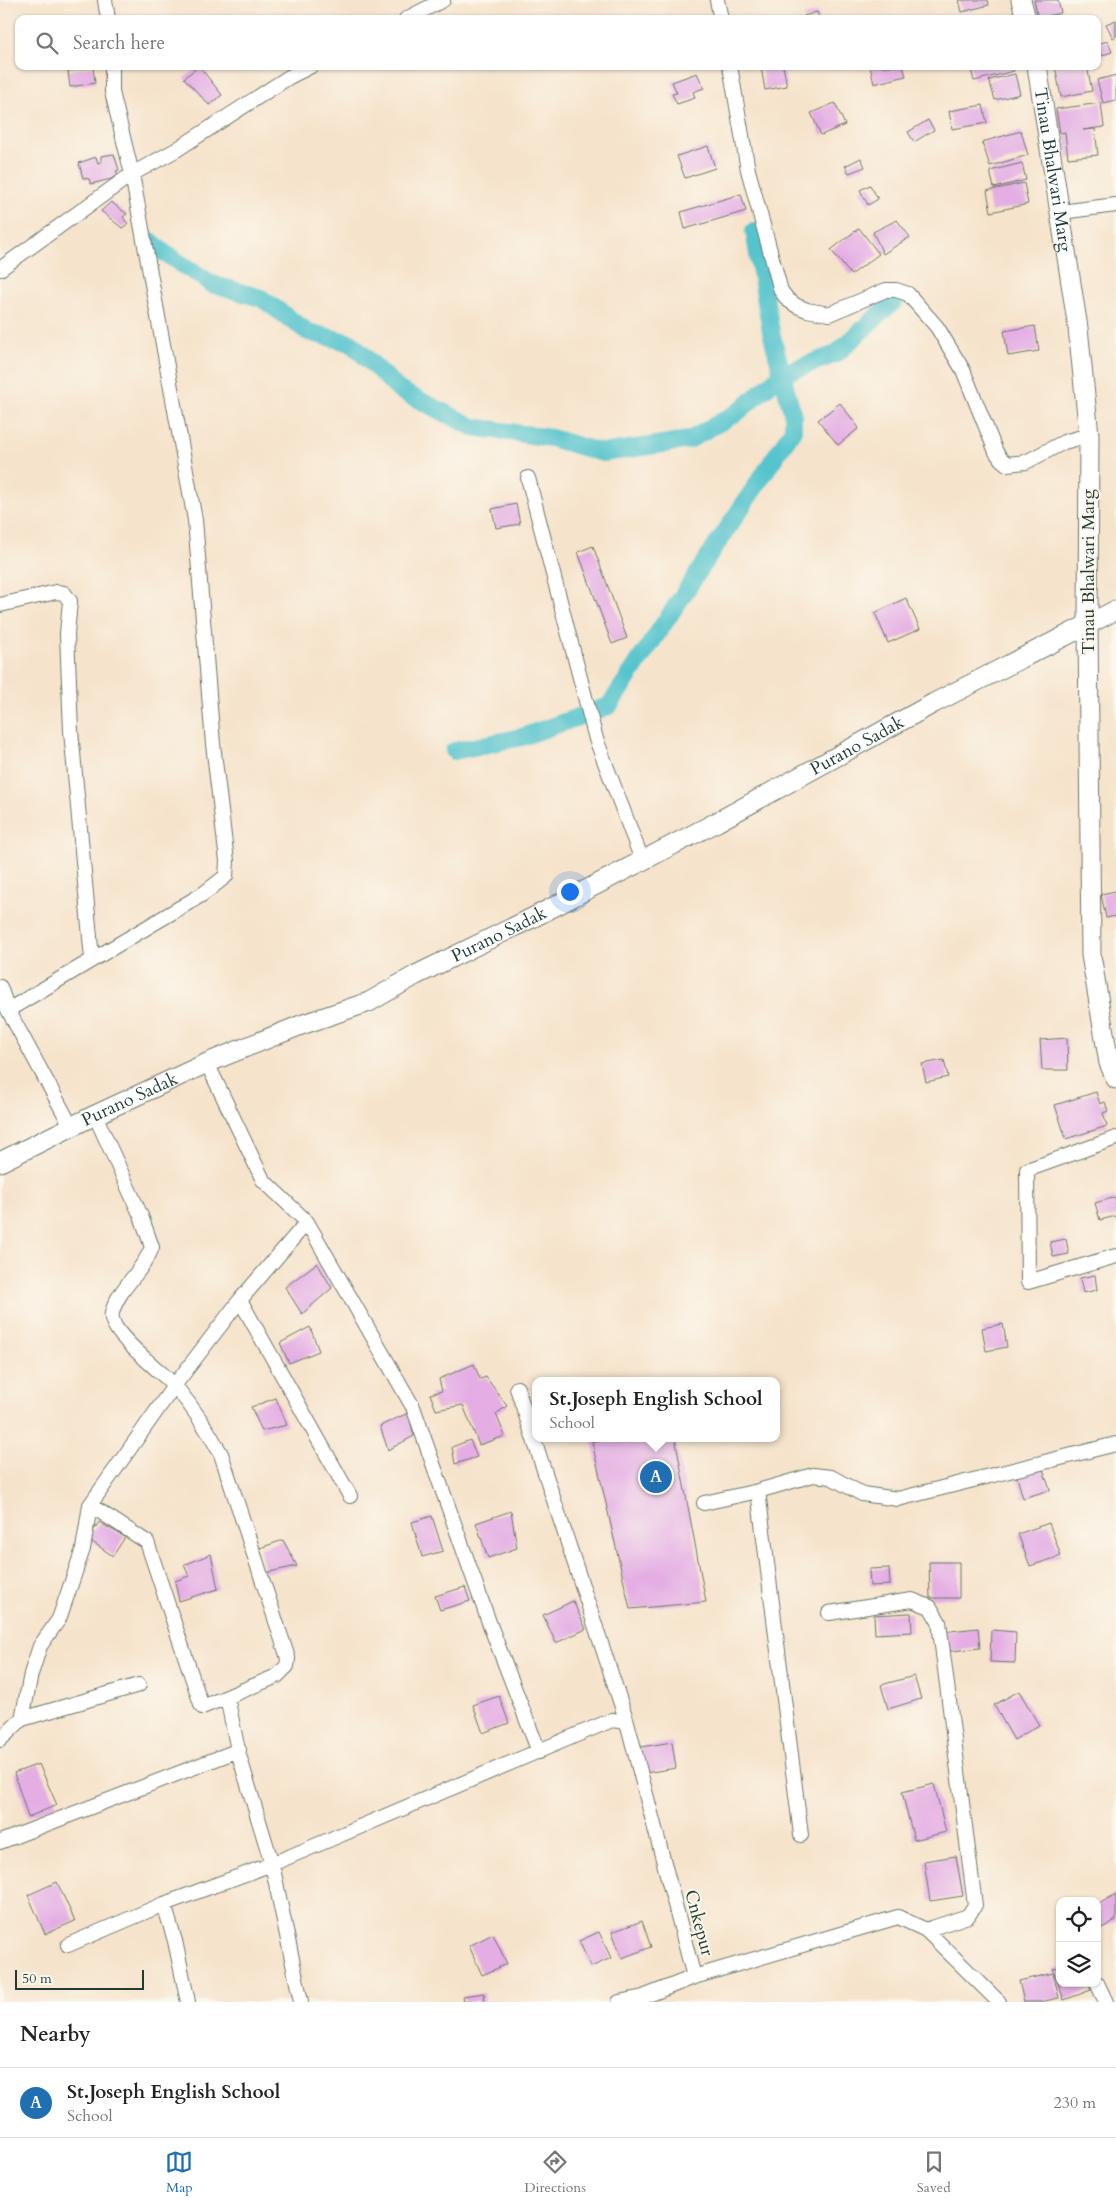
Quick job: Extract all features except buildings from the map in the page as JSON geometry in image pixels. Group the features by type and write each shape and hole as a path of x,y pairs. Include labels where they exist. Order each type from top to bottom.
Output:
{"main road":[{"path":"1021,0 1025,15"},
{"name":"Tinau Bhalwari Marg","path":"1037,70 1061,212 1078,328 1089,436 1088,624 1091,955 1109,1063 1116,1079"},
{"name":"Purano Sadak","path":"0,1162 71,1126 207,1063 301,1025 369,1002 416,975 534,917 642,860 934,703 1116,610"}],"street":[{"path":"105,0 107,15"},
{"path":"414,15 443,0"},
{"path":"8,1010 204,894 226,876 227,861 213,744 195,520 176,405 132,174 112,92 112,70"},
{"path":"0,269 132,174 176,150 289,77 303,70"},
{"path":"731,70 748,170 778,283 788,300 807,310 829,314 886,290 896,290 908,294 937,327 955,355 996,452 1001,460 1008,464 1026,462 1064,442 1089,436"},
{"path":"1061,212 1116,206"},
{"path":"528,478 596,739 642,860"},
{"path":"0,605 56,592 64,593 70,601 67,634 72,731 92,959"},
{"path":"0,987 8,1010 71,1126"},
{"path":"207,1063 263,1180 307,1222 413,1407 490,1625 539,1752"},
{"path":"90,1505 147,1542 202,1707 277,1676 287,1666 288,1658 221,1454 206,1427 174,1386 130,1345 112,1320 112,1313 125,1288 152,1247 141,1216 95,1115"},
{"path":"1116,1138 1027,1170 1028,1282 1116,1256"},
{"path":"22,1719 30,1674 40,1646 60,1619 83,1549 90,1505 174,1386 240,1300 307,1222"},
{"path":"240,1300 350,1496"},
{"name":"Cnkepur","path":"517,1388 532,1434"},
{"name":"Cnkepur","path":"535,1442 626,1722 694,1977 898,1917 926,1930 999,2002"},
{"path":"704,1503 758,1491 813,1475 831,1477 862,1494 898,1499 1116,1444"},
{"path":"758,1491 800,1835"},
{"path":"829,1613 912,1600 930,1607 939,1622 975,1904 968,1916 926,1930"},
{"path":"0,1740 22,1719 139,1685"},
{"path":"227,1697 238,1750 272,1864 301,2002"},
{"path":"68,1945 164,1904 272,1864 612,1720 626,1722"},
{"path":"0,1842 238,1750"},
{"path":"164,1904 175,1942 188,2002"},
{"path":"621,2002 643,1997 694,1977"},
{"path":"1099,1987 1106,2002"}],"waterway":[{"path":"454,751 522,737 609,706 793,430 793,416 771,332 754,231"},
{"path":"151,241 163,252 212,284 261,298 308,332 351,343 399,390 473,427 551,438 603,453 689,440 738,412 782,374 836,354 896,299"}],"place":[{"name":"St.Joseph English School","path":"656,1477"}]}
